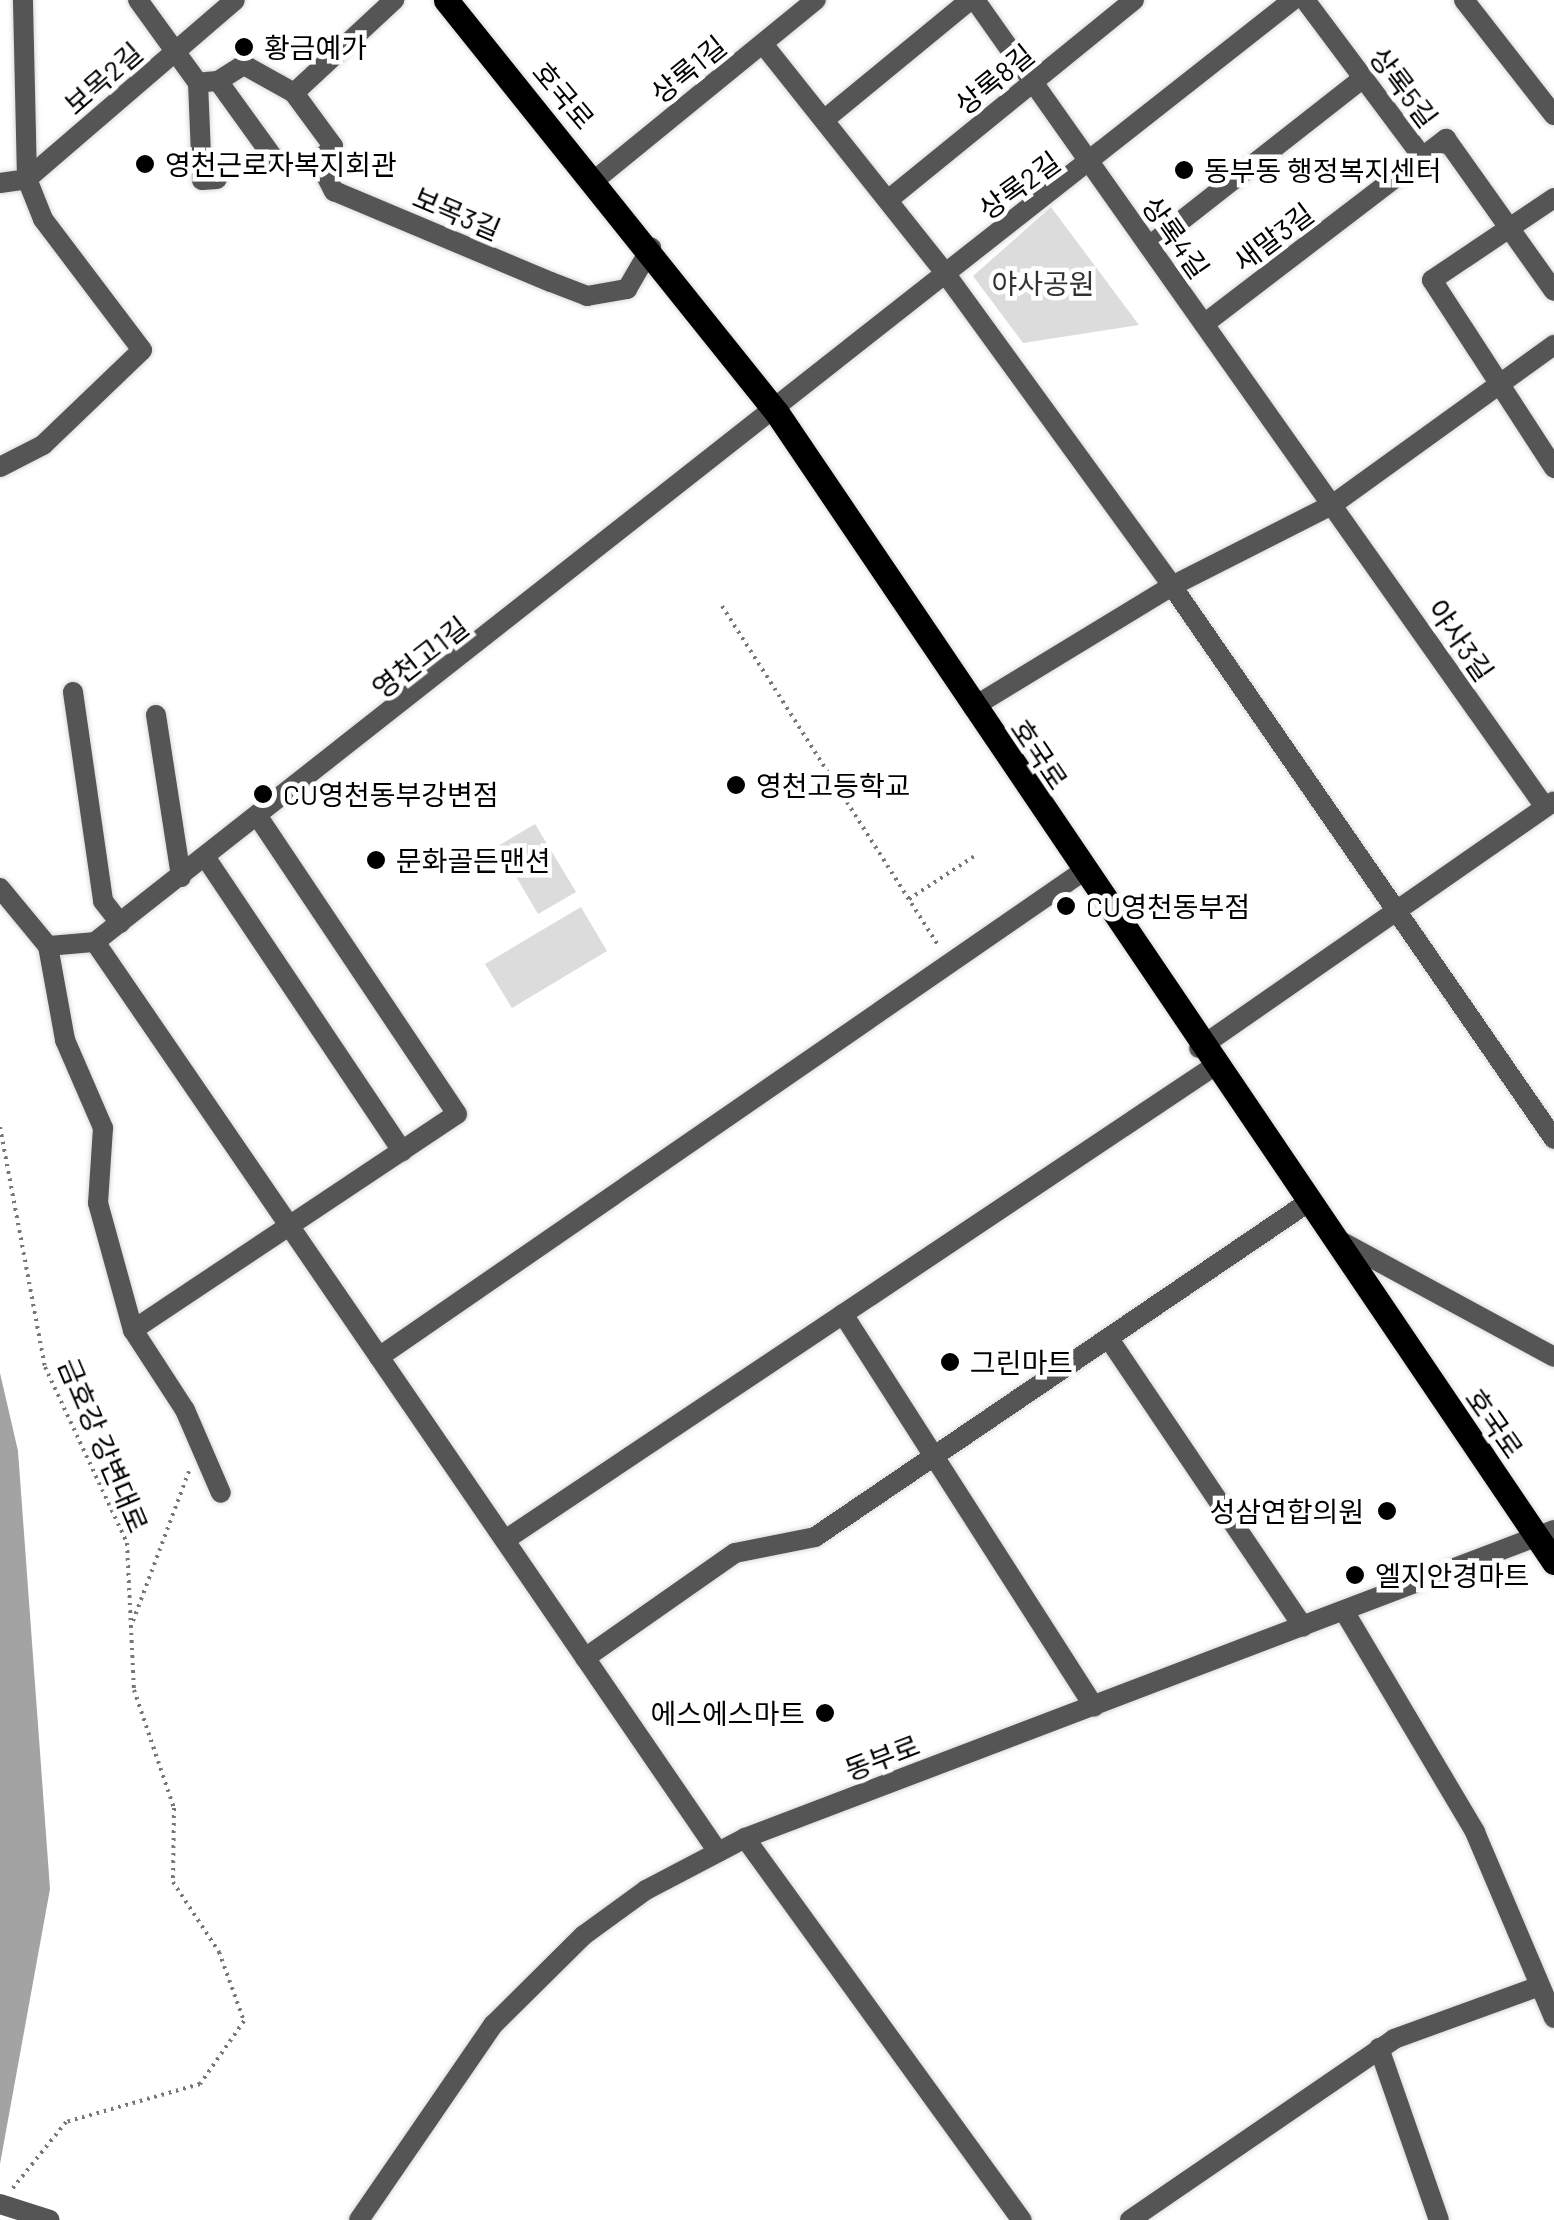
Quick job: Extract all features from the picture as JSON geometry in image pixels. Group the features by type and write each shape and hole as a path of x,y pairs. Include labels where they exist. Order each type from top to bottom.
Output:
{"main road":[{"name":"호국로","path":"446,0 651,248 777,413 1206,1058 1545,1533 1554,1562"}],"street":[{"path":"0,467 44,445 142,350 43,219 27,180 22,0"},
{"path":"138,0 175,51 208,82 275,160"},
{"name":"보목2길","path":"27,180 234,0"},
{"path":"208,82 244,65 294,94 394,0"},
{"name":"상록1길","path":"595,180 816,0"},
{"path":"824,120 972,0"},
{"name":"상록4길","path":"972,0 1332,505"},
{"name":"상록8길","path":"888,200 1134,0"},
{"name":"상록2길","path":"777,413 946,273 1092,166 1293,0"},
{"name":"상록5길","path":"1305,0 1423,158"},
{"path":"1464,0 1554,115"},
{"path":"763,44 946,273 1172,586 1554,1139"},
{"path":"1148,246 1363,78"},
{"path":"208,82 202,180 217,179"},
{"name":"보목3길","path":"294,94 333,146 319,162 334,191 588,296 627,289 651,248"},
{"path":"1423,158 1446,139 1554,291"},
{"name":"새말3길","path":"1204,324 1423,158"},
{"path":"0,182 27,180"},
{"path":"1554,198 1432,280 1554,468"},
{"path":"973,707 1172,586 1332,505 1554,345"},
{"name":"영천고1길","path":"95,942 777,413"},
{"name":"야사3길","path":"1332,505 1549,804"},
{"path":"73,692 103,901 120,923"},
{"path":"156,715 181,877"},
{"path":"504,1540 843,1314 1206,1058 1393,910 1549,804"},
{"path":"132,1330 457,1114 259,818"},
{"path":"206,858 402,1151"},
{"path":"380,1357 1082,872"},
{"path":"0,888 48,946 65,1040 103,1128 98,1203 132,1330 199,1443 221,1494"},
{"path":"48,946 95,942 718,1852"},
{"path":"585,1658 735,1554 815,1537 1306,1202"},
{"path":"1328,1234 1554,1357"},
{"path":"843,1314 1094,1707"},
{"path":"1108,1339 1303,1627"},
{"name":"동부로","path":"359,2220 493,2025 537,1977 646,1890 746,1838 1545,1533"},
{"path":"1344,1611 1475,1832 1554,2018"},
{"path":"746,1838 1022,2220"},
{"path":"1130,2220 1379,2048 1540,1986"},
{"path":"1379,2048 1434,2218"},
{"path":"3,2205 50,2220"}],"path":[{"path":"722,606 950,963"},
{"path":"909,899 976,855"},
{"name":"금호강 강변대로","path":"0,1127 45,1367 127,1543 134,1690 174,1808 173,1882 219,1952 244,2022 200,2084 66,2122 3,2205"},
{"path":"131,1627 199,1443"}],"green space":[{"name":"야사공원","path":"1051,207 1139,325 1023,343 973,276"},
{"path":"535,824 576,892 538,914 498,846"},
{"path":"581,907 607,951 512,1008 485,964"}],"shaded area":[{"path":"0,1373 18,1451 50,1889 0,2164"}],"place":[{"name":"황금예가","path":"244,47"},
{"name":"영천근로자복지회관","path":"145,164"},
{"name":"동부동 행정복지센터","path":"1184,170"},
{"name":"영천고등학교","path":"736,785"},
{"name":"CU영천동부강변점","path":"263,794"},
{"name":"문화골든맨션","path":"376,860"},
{"name":"CU영천동부점","path":"1066,906"},
{"name":"그린마트","path":"950,1362"},
{"name":"성삼연합의원","path":"1387,1511"},
{"name":"엘지안경마트","path":"1355,1575"},
{"name":"에스에스마트","path":"825,1713"}]}
